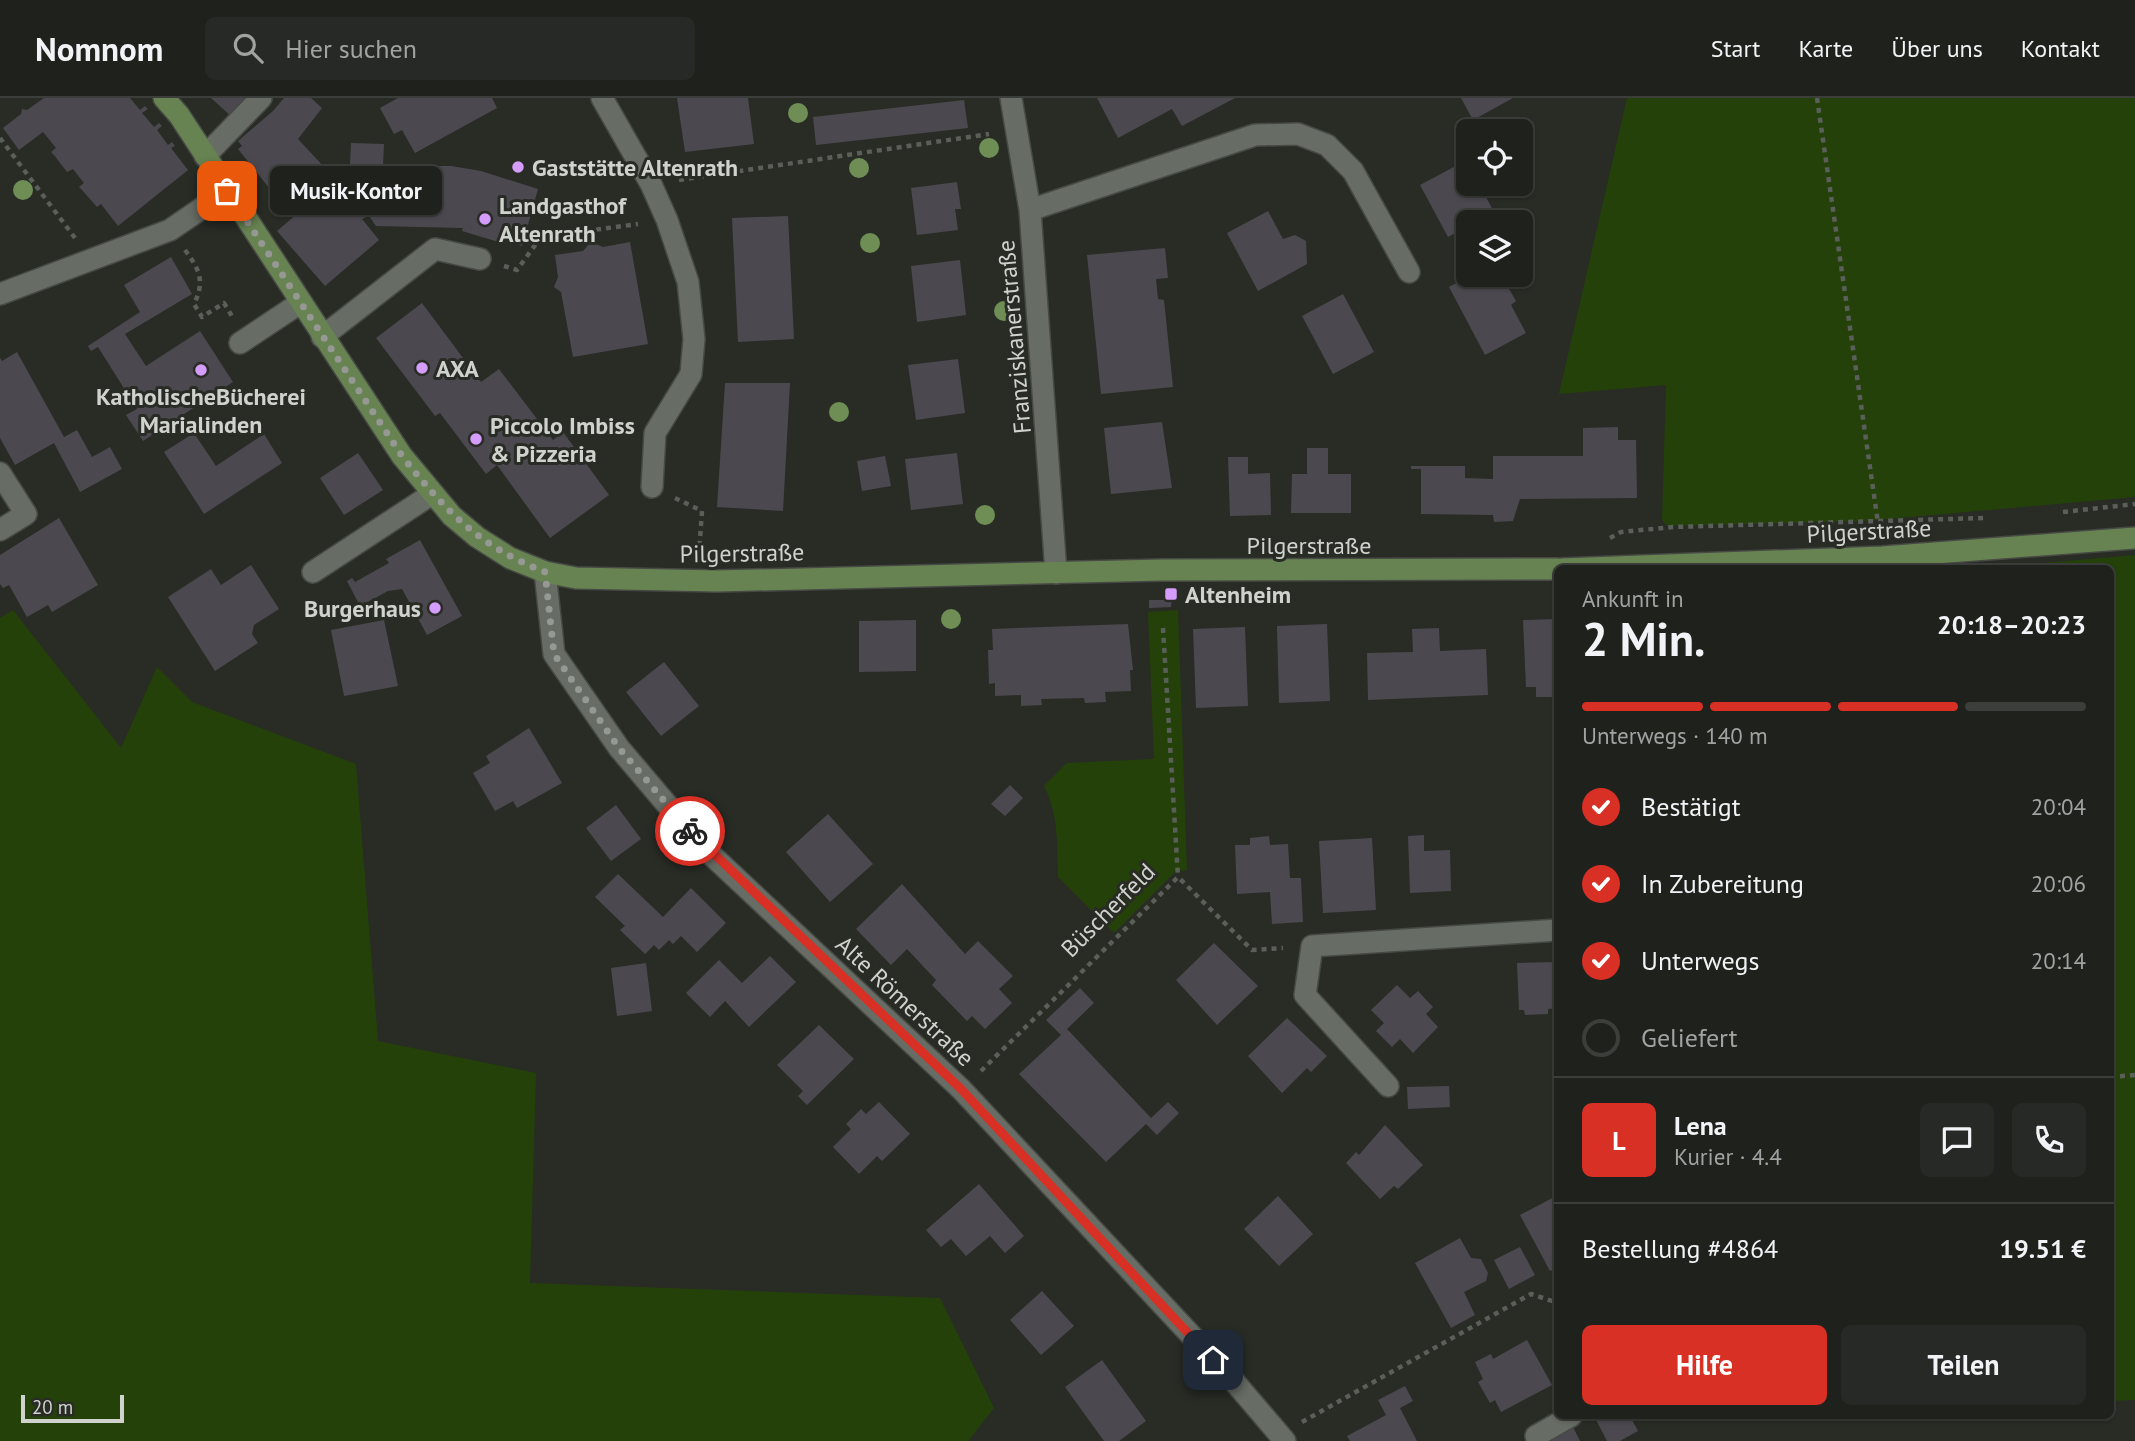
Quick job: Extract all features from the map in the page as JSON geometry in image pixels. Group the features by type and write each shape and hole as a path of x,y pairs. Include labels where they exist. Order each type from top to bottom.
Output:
{"main road":[{"name":"Pilgerstraße","path":"164,98 402,456 432,494 477,537 510,558 545,572 606,580 697,581 1056,573 1554,569"},
{"name":"Pilgerstraße","path":"1707,565 1895,556 2135,538"}],"street":[{"path":"205,156 261,98"},
{"path":"602,98 651,184 688,282 694,339 691,374 655,433 652,487"},
{"name":"Franziskanerstraße","path":"1011,98 1030,210 1056,573"},
{"path":"1030,210 1255,135 1298,134 1327,145 1353,171 1409,272"},
{"path":"0,294 92,262 170,230 227,191"},
{"path":"322,337 435,249 480,259"},
{"path":"240,343 300,303"},
{"path":"0,473 26,514 0,530"},
{"path":"313,572 432,494"},
{"name":"Alte Römerstraße","path":"545,572 554,654 619,748 703,847 961,1089 1231,1379 1285,1441"},
{"path":"1388,1086 1305,995 1312,946 1554,930"},
{"path":"1536,1436 1566,1419"}],"path":[{"path":"1817,98 1878,523"},
{"path":"651,184 1017,130"},
{"path":"0,138 92,262"},
{"path":"480,259 517,270 541,237 605,228"},
{"path":"170,230 196,265 201,289 194,304 202,317 216,308"},
{"path":"652,487 702,511 697,581"},
{"path":"2056,513 2135,504"},
{"path":"1598,544 1620,532 1672,527 1989,518"},
{"path":"1163,628 1178,877"},
{"name":"Büscherfeld","path":"961,1089 1012,1043 1178,877 1252,950 1312,946"},
{"path":"2114,1077 2135,1075"},
{"path":"1334,1404 1531,1294 1554,1302"}],"green space":[{"path":"1627,98 2135,98 2135,497 1865,521 1667,526 1662,520 1666,385 1559,394"},
{"path":"2135,555 2135,1400 2114,1401 2114,565 2021,565"},
{"path":"13,610 121,748 157,667 192,702 356,764 378,1041 536,1073 530,1283 940,1298 994,1408 968,1441 0,1441 0,618"},
{"path":"1178,610 1187,870 1175,872 1114,933 1058,877 1055,819 1044,786 1067,763 1154,759 1148,612"}],"building":[{"path":"44,98 130,98 140,110 145,106 148,109 142,113 154,127 159,123 162,126 157,130 168,145 172,142 175,146 171,148 188,170 118,226 101,204 97,207 79,187 84,183 73,169 67,172 51,152 56,148 43,132 19,150 3,128 21,114 22,109 27,110"},
{"path":"211,98 250,98 232,117"},
{"path":"284,98 311,98 322,108 298,139 325,168 287,200 282,195 277,198 238,149 242,146 238,141"},
{"path":"398,98 492,98 497,108 415,153 402,130 394,134 380,108"},
{"path":"677,98 748,98 754,144 685,152"},
{"path":"1097,98 1235,98 1182,126 1172,109 1118,138"},
{"path":"1461,98 1513,98 1475,119"},
{"path":"964,100 968,128 816,145 813,117"},
{"path":"351,143 384,144 383,165 350,164"},
{"path":"349,166 353,182 356,181 351,166 451,166 481,171 538,189 522,246 462,231 463,228 376,226 369,216 362,219 379,240 325,286 277,231 298,213 290,205 323,175"},
{"path":"1456,166 1456,196 1485,196 1493,210 1456,210 1456,233 1448,237 1420,185"},
{"path":"957,182 961,209 955,209 958,230 917,235 911,188"},
{"path":"1268,211 1283,239 1295,235 1306,241 1307,264 1258,291 1227,233"},
{"path":"788,216 794,339 738,342 732,218"},
{"path":"591,242 603,247 630,242 648,344 573,357 561,292 554,287 558,277 555,255 583,251"},
{"path":"1165,248 1168,278 1156,279 1158,299 1164,300 1173,387 1101,394 1087,255"},
{"path":"171,257 192,294 125,334 146,366 200,331 233,382 143,441 126,415 137,409 98,347 91,351 88,346 140,312 124,285"},
{"path":"960,260 966,315 917,322 911,266"},
{"path":"1456,283 1456,287 1508,287 1516,301 1511,305 1526,333 1485,355 1449,287"},
{"path":"1343,294 1374,352 1333,374 1302,316"},
{"path":"422,303 481,382 499,369 553,440 563,432 609,495 550,538 497,465 486,474 440,413 435,416 376,338"},
{"path":"17,352 64,437 77,430 92,457 110,447 122,469 80,492 54,443 15,465 0,438 0,358 2,361"},
{"path":"958,359 965,413 916,420 908,365"},
{"path":"725,383 790,383 783,511 717,507"},
{"path":"1162,422 1172,488 1111,494 1104,428"},
{"path":"1618,427 1618,440 1636,440 1637,498 1520,499 1513,521 1494,522 1493,515 1421,514 1421,469 1411,469 1411,466 1465,466 1465,478 1493,479 1493,456 1583,456 1583,428"},
{"path":"194,433 216,466 264,434 282,463 204,514 164,452"},
{"path":"1307,448 1328,448 1328,474 1351,474 1351,513 1291,513 1292,474 1307,474"},
{"path":"358,453 383,490 344,515 320,478"},
{"path":"957,453 963,504 911,510 905,459"},
{"path":"885,456 891,486 862,491 857,461"},
{"path":"1228,457 1248,457 1248,474 1270,473 1271,515 1230,516"},
{"path":"59,518 98,585 52,612 48,605 27,617 9,585 3,588 0,584 0,555"},
{"path":"420,540 462,616 427,635 402,589 388,591 360,606 347,581 352,578 355,582 389,563 386,559"},
{"path":"251,565 279,609 254,625 252,634 258,643 215,671 168,597 211,569 221,585"},
{"path":"1149,600 1172,600 1171,607 1149,608"},
{"path":"1554,619 1554,697 1536,697 1536,687 1526,687 1523,620"},
{"path":"384,620 398,686 344,696 331,630"},
{"path":"916,620 916,671 859,672 859,621"},
{"path":"1128,624 1133,670 1130,670 1131,691 1105,692 1106,702 1085,703 1084,698 1041,699 1042,705 1021,706 1021,695 995,696 995,683 989,684 988,650 993,650 992,629"},
{"path":"1327,624 1330,701 1279,703 1277,626"},
{"path":"1245,627 1248,706 1196,708 1193,629"},
{"path":"1439,628 1440,651 1486,649 1488,695 1368,700 1367,653 1413,652 1412,629"},
{"path":"664,662 699,706 661,736 626,692"},
{"path":"529,728 562,783 517,808 513,801 495,811 473,773 490,763 486,756"},
{"path":"1010,785 1023,798 1005,816 991,804"},
{"path":"616,805 641,839 611,861 586,828"},
{"path":"828,814 873,864 830,902 786,852"},
{"path":"1424,835 1424,851 1450,850 1451,891 1410,893 1408,836"},
{"path":"1269,836 1270,845 1288,844 1290,878 1301,878 1303,922 1272,924 1270,892 1237,894 1235,845 1250,845 1250,838"},
{"path":"1372,838 1376,910 1323,913 1319,841"},
{"path":"618,874 663,917 691,888 726,923 697,952 681,936 673,944 669,940 659,950 654,945 645,954 620,930 625,926 595,897"},
{"path":"902,884 965,954 978,941 1013,976 999,989 1012,1003 985,1029 972,1016 967,1021 932,985 936,980 907,949 891,965 856,929"},
{"path":"1214,943 1258,986 1217,1025 1176,980"},
{"path":"770,956 796,982 749,1027 725,1001 710,1017 686,993 719,960 742,983"},
{"path":"1554,962 1554,1008 1548,1009 1548,1014 1525,1015 1524,1010 1519,1010 1517,963"},
{"path":"646,963 652,1011 617,1016 611,968"},
{"path":"1397,985 1410,998 1418,991 1433,1007 1426,1014 1438,1027 1413,1053 1400,1039 1392,1047 1376,1031 1384,1023 1371,1010"},
{"path":"1080,988 1094,1003 1067,1029 1151,1118 1168,1102 1179,1113 1157,1135 1146,1124 1106,1162 1019,1074 1061,1035 1046,1020"},
{"path":"1287,1018 1327,1056 1311,1072 1307,1068 1282,1093 1248,1056"},
{"path":"819,1025 854,1059 807,1105 798,1096 803,1091 777,1065"},
{"path":"1449,1086 1450,1107 1408,1109 1407,1087"},
{"path":"879,1102 910,1134 882,1161 877,1156 859,1174 833,1147 851,1129 846,1124 861,1109 866,1114"},
{"path":"1385,1125 1423,1165 1398,1189 1394,1186 1380,1199 1346,1163 1356,1152 1359,1155"},
{"path":"979,1184 1024,1236 1005,1253 990,1236 966,1256 951,1239 941,1247 926,1230"},
{"path":"1278,1196 1313,1234 1279,1266 1244,1229"},
{"path":"1554,1197 1554,1270 1550,1271 1520,1215"},
{"path":"1460,1238 1471,1258 1481,1259 1488,1273 1486,1281 1464,1292 1475,1315 1451,1328 1415,1263"},
{"path":"1520,1247 1535,1275 1509,1289 1494,1260"},
{"path":"1042,1291 1074,1326 1041,1355 1010,1320"},
{"path":"1527,1340 1552,1385 1501,1412 1495,1400 1490,1403 1478,1382 1483,1379 1475,1362 1491,1354 1493,1359"},
{"path":"1102,1360 1146,1421 1119,1441 1104,1441 1065,1387"},
{"path":"1405,1386 1413,1401 1400,1408 1417,1441 1350,1441 1347,1436 1386,1415 1378,1400"},
{"path":"1596,1419 1632,1419 1638,1431 1620,1441 1607,1441"},
{"path":"1573,1427 1580,1441 1547,1441"}],"way so far":[{"path":"227,191 402,456 432,494 477,537 510,558 545,572 554,654 619,748 690,831"}],"place":[{"name":"Gaststätte Altenrath","path":"518,167"},
{"name":"Musik-Kontor","path":"227,191"},
{"name":"Landgasthof Altenrath","path":"485,219"},
{"name":"AXA","path":"422,368"},
{"name":"KatholischeBücherei Marialinden","path":"201,370"},
{"name":"Piccolo Imbiss & Pizzeria","path":"476,439"},
{"name":"Altenheim","path":"1171,594"},
{"name":"Burgerhaus","path":"435,608"}],"route":[{"path":"690,831 703,847 961,1089 1213,1360"}]}
